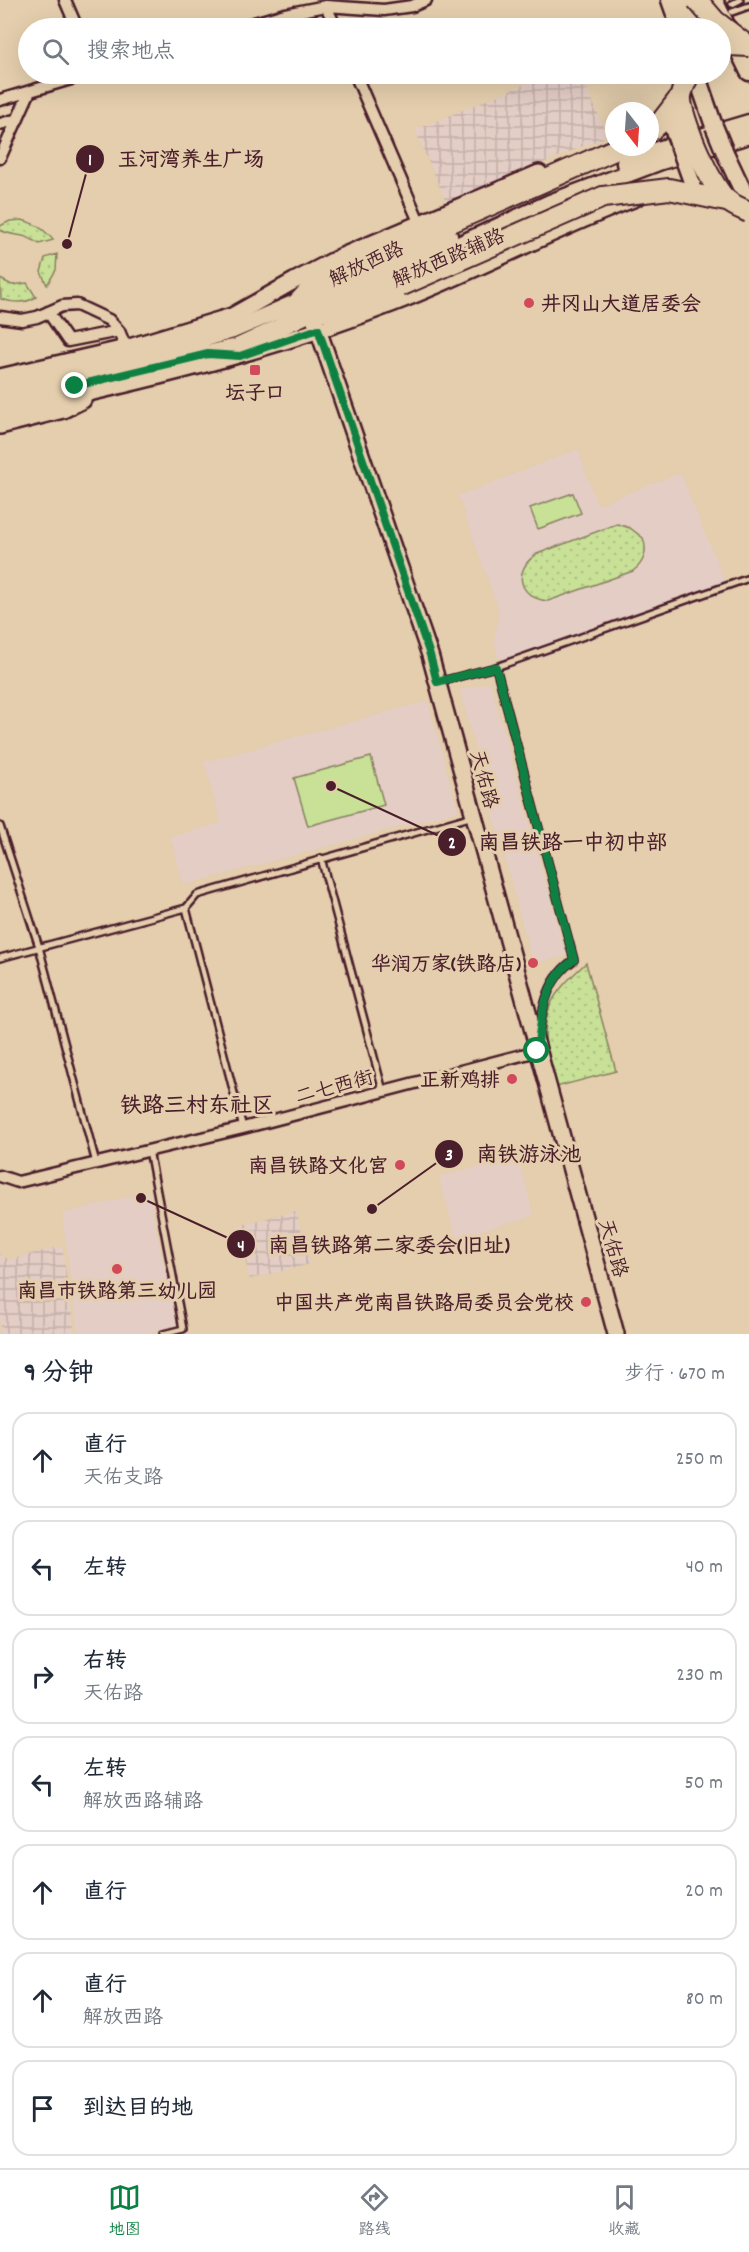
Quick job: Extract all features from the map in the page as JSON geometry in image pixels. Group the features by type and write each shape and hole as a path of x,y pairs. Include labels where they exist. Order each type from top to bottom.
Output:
{"highway":[{"path":"684,0 689,18"},
{"path":"697,0 712,18"},
{"path":"731,33 747,45"},
{"path":"731,46 747,45"},
{"path":"659,124 681,96 685,84"},
{"path":"681,96 683,116 705,165 726,201"},
{"path":"605,154 320,280 310,314 358,304 603,197 669,189 726,201 749,212"}],"main road":[{"path":"670,0 676,18"},
{"path":"714,0 723,18"},
{"path":"731,35 749,72"},
{"path":"699,84 726,155 749,204"},
{"path":"659,123 705,101"},
{"path":"669,119 693,183"},
{"name":"解放西路","path":"0,403 207,346 237,347 550,203 745,130"},
{"path":"0,377 133,345 232,316 340,257 605,145"},
{"name":"解放西路辅路","path":"0,413 102,391 240,356 310,314 394,303 634,198 672,186 739,182"},
{"name":"天佑路","path":"310,314 426,644 616,1334"},
{"path":"232,316 207,346 240,356"},
{"path":"133,345 179,353"},
{"path":"155,377 179,353"},
{"name":"解放西路","path":"0,388 129,360 179,353"},
{"path":"0,368 46,358 81,358"},
{"name":"解放西路辅路","path":"0,426 63,411 102,391"}],"street":[{"path":"65,0 73,18"},
{"path":"271,18 326,6 384,10 412,6 426,0"},
{"path":"326,6 331,18"},
{"path":"0,100 54,84"},
{"path":"359,84 420,224"},
{"path":"0,158 30,91"},
{"path":"0,124 18,119"},
{"path":"0,323 6,319 37,317 62,306 77,305 109,320 133,345"},
{"path":"48,312 68,341 118,331"},
{"name":"二七西街","path":"0,1176 18,1182 243,1128 537,1051"}],"lane":[{"path":"732,4 740,0"},
{"path":"732,12 749,6"},
{"path":"437,682 496,667 749,578"},
{"path":"496,667 574,960 564,967 546,998 537,1051"},
{"path":"0,958 186,908 197,895 473,816"},
{"path":"0,826 39,947 96,1163"},
{"path":"321,858 383,1092"},
{"path":"186,908 243,1128"},
{"path":"149,1150 183,1329 163,1334"}],"shaded area":[{"path":"525,84 585,84 605,131 605,137 447,204 415,130"},
{"path":"578,449 597,505 680,473 729,591 502,671 494,640 499,611 458,496"},
{"path":"490,682 566,956 533,964 460,690"},
{"path":"428,701 458,811 184,885 170,837 221,823 204,762"},
{"path":"518,1156 534,1216 456,1237 439,1177"},
{"name":"南昌市铁路第三幼儿园","path":"148,1192 177,1325 143,1334 78,1334 62,1214"},
{"path":"296,1211 310,1264 250,1279 236,1226"},
{"path":"62,1246 75,1334 0,1334 0,1254 9,1260"}],"green space":[{"path":"22,220 39,227 53,240 39,244 28,238 0,230 0,226 10,221"},
{"path":"57,254 56,270 47,285 41,272 45,258"},
{"path":"0,279 12,285 27,283 36,297 19,302 1,299"},
{"path":"573,493 581,513 538,529 530,508"},
{"path":"617,524 630,528 643,538 644,556 633,571 548,601 530,595 525,589 522,582 524,568 537,554"},
{"path":"371,757 384,805 308,826 294,778"},
{"path":"586,963 616,1071 556,1087 547,1059 545,1036 547,1015 557,994"}],"place":[{"name":"玉河湾养生广场","path":"67,244"},
{"name":"井冈山大道居委会","path":"529,303"},
{"name":"坛子口","path":"255,370"},
{"name":"南昌铁路一中初中部","path":"331,786"},
{"name":"华润万家(铁路店)","path":"533,963"},
{"name":"正新鸡排","path":"512,1079"},
{"name":"南昌铁路文化宫","path":"400,1165"},
{"name":"南昌铁路第二家委会(旧址)","path":"141,1198"},
{"name":"南铁游泳池","path":"372,1209"},
{"name":"南昌市铁路第三幼儿园","path":"117,1269"},
{"name":"中国共产党南昌铁路局委员会党校","path":"586,1302"}],"district":[{"name":"铁路三村东社区","path":"197,1104"}],"route":[{"path":"75,386 208,354 240,356 318,329 430,655 437,682 496,667 574,960 564,967 555,979 546,998 537,1051"}]}
